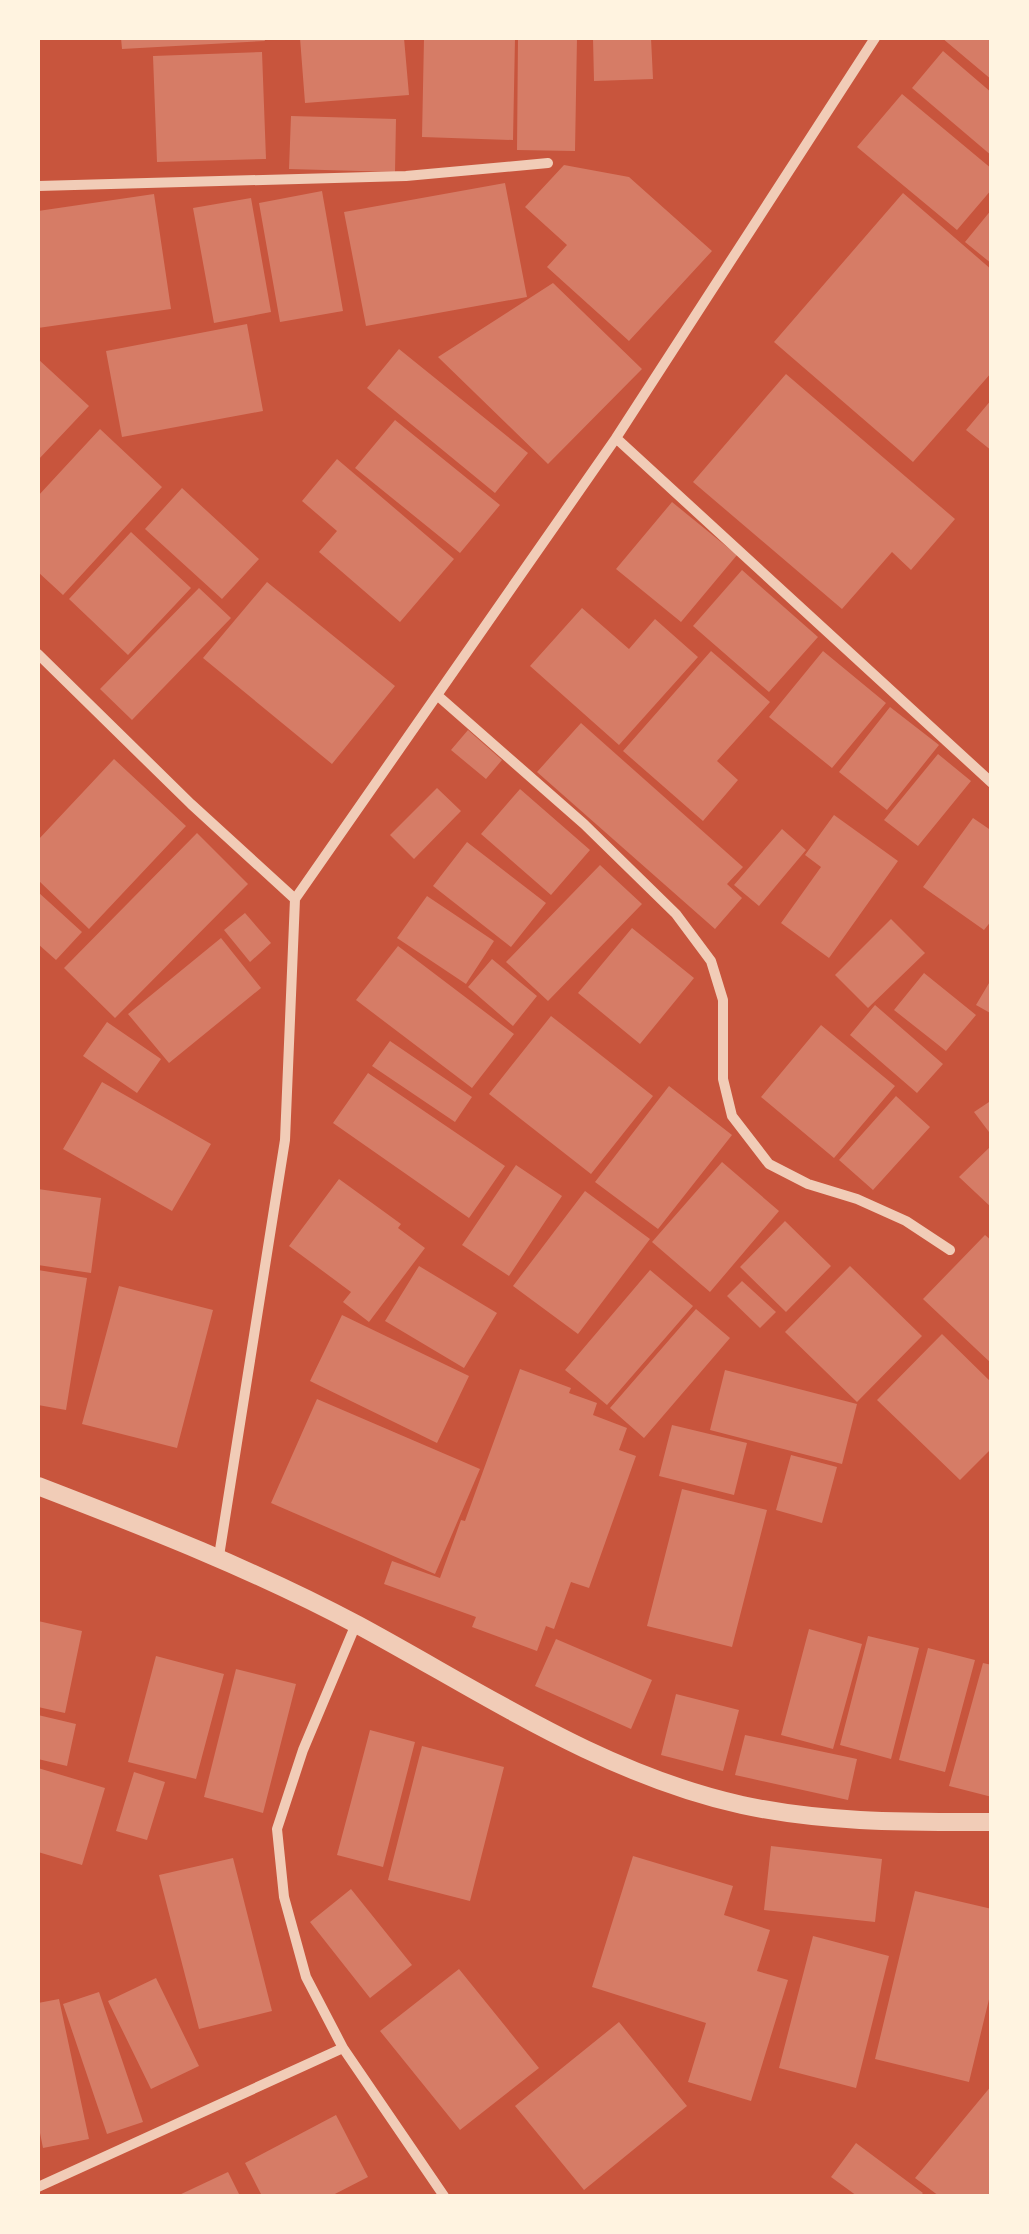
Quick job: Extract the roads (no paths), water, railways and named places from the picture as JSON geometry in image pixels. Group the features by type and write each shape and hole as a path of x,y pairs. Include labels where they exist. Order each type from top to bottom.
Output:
{"street":[{"path":"219,1556 285,1140 295,898 616,438 875,38"},
{"path":"38,186 406,176 548,163"},
{"path":"616,438 992,782"},
{"path":"38,654 191,804 295,898"},
{"path":"437,695 597,837 676,914 712,962 723,1000 723,1079 732,1116 769,1164 808,1184 857,1199 906,1221 950,1250"},
{"path":"38,1486 219,1556 356,1624 553,1735 658,1780 742,1805 860,1823 992,1822"},
{"path":"356,1624 276,1829 284,1897 306,1977 343,2048 444,2196"},
{"path":"38,2187 343,2048"}]}
